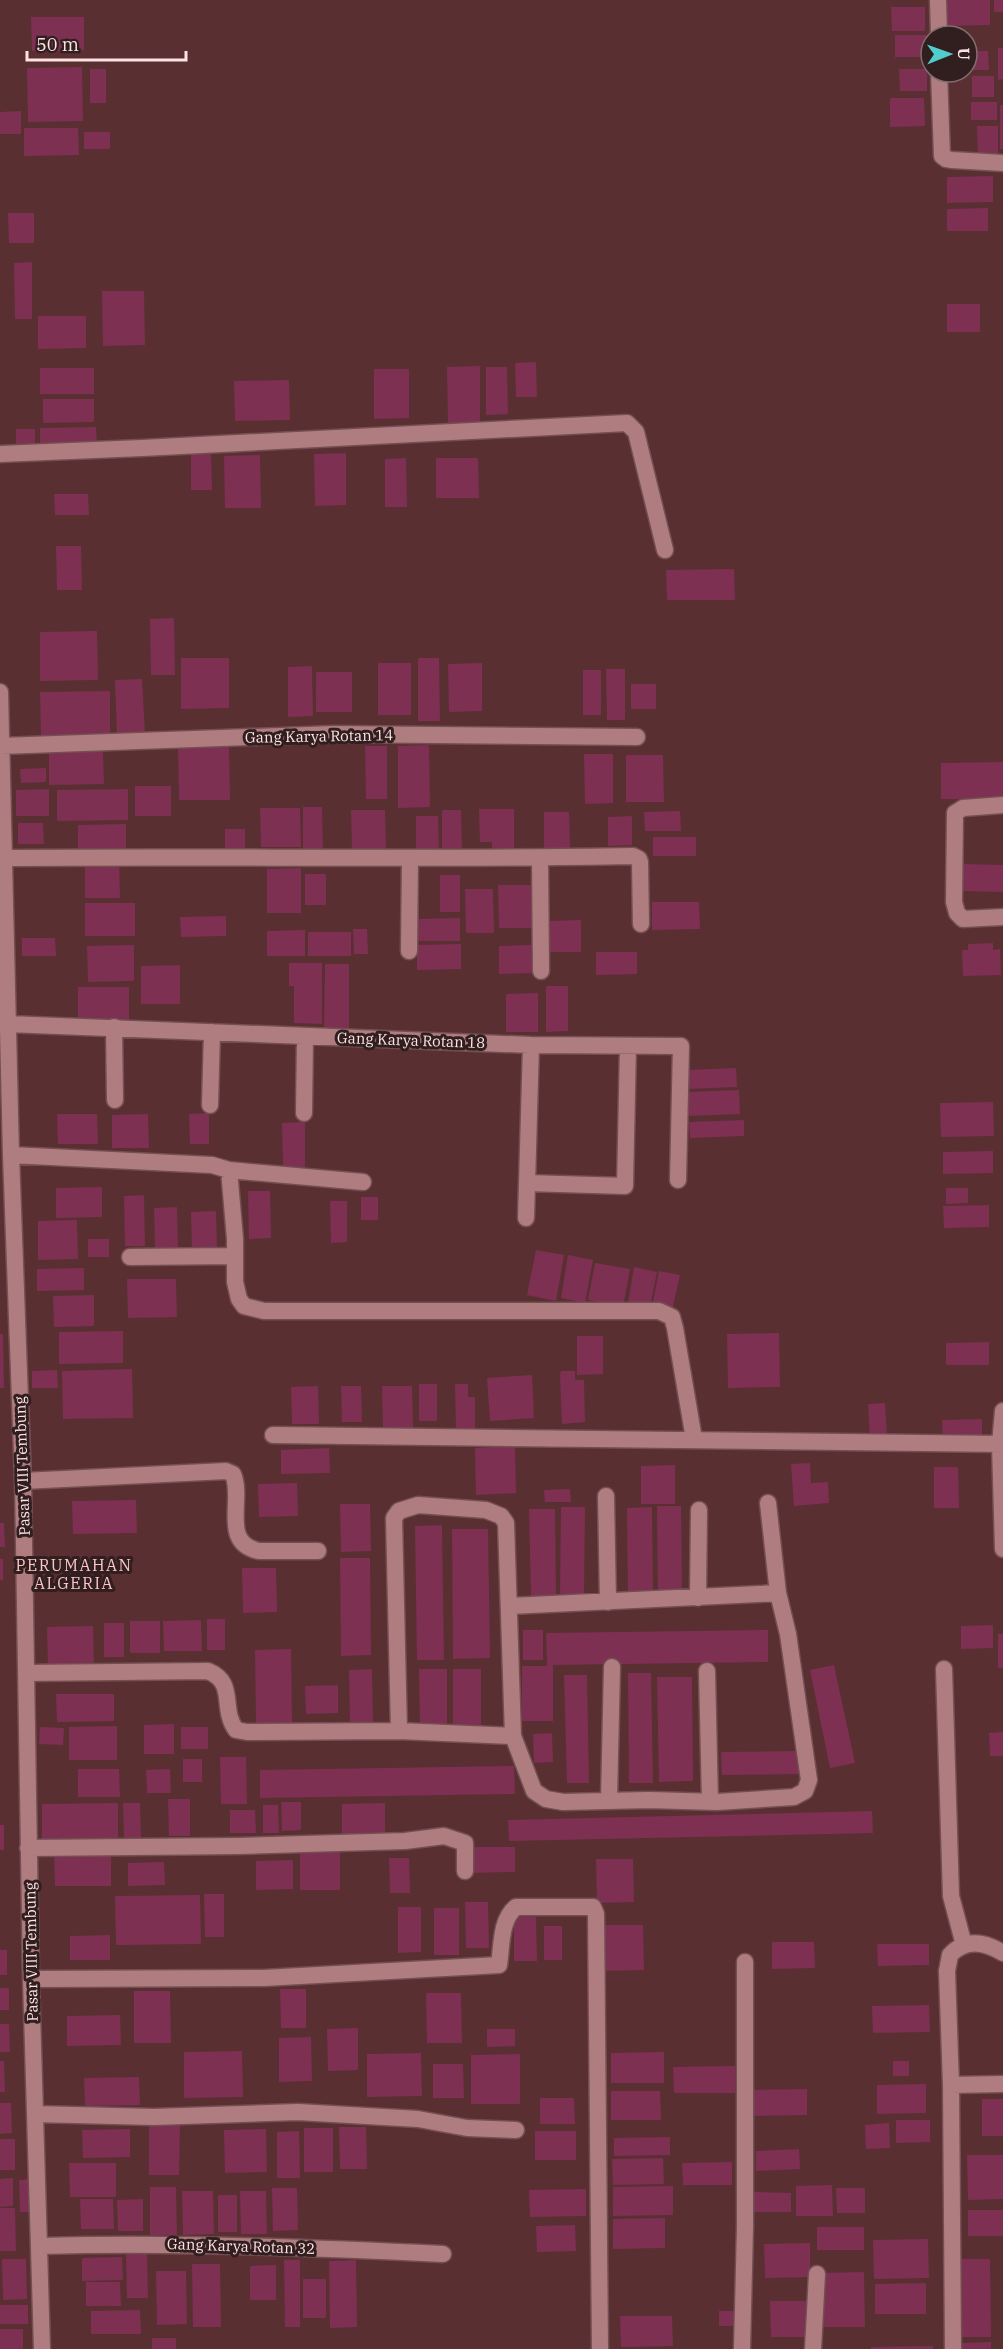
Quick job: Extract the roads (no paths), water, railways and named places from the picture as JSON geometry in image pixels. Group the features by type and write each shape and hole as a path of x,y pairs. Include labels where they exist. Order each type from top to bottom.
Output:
{"street":[{"path":"938,0 939,24"},
{"path":"939,84 942,156 952,160 1003,162"},
{"path":"0,453 627,423 636,432 665,550"},
{"name":"Pasar VIII Tembung","path":"0,692 11,1155 23,1481 28,1848 42,2349"},
{"name":"Gang Karya Rotan 14","path":"1,746 334,734 637,737"},
{"path":"1003,805 963,808 955,813 954,902 957,913 963,919 1003,917"},
{"path":"3,858 636,857 640,862 641,924"},
{"path":"540,858 541,971"},
{"path":"409,951 410,859"},
{"name":"Gang Karya Rotan 18","path":"8,1024 531,1045 681,1046 678,1180"},
{"path":"114,1027 115,1100"},
{"path":"210,1105 212,1032"},
{"path":"304,1113 305,1036"},
{"path":"526,1218 531,1045"},
{"path":"527,1183 625,1186 628,1046"},
{"path":"11,1155 212,1165 229,1170 363,1182"},
{"path":"229,1170 235,1282 239,1299 244,1306 264,1311 659,1311 672,1317 675,1328 693,1439"},
{"path":"130,1257 234,1256"},
{"path":"1003,1411 1001,1444 1003,1549"},
{"path":"273,1435 1001,1444"},
{"path":"23,1481 226,1471 233,1474 236,1482 236,1528 241,1543 250,1549 259,1551 318,1551"},
{"path":"606,1496 608,1602"},
{"path":"399,1731 392,1528 394,1518 399,1510 418,1505 486,1510 501,1516 506,1523 513,1736 534,1791 546,1799 563,1802 710,1802 794,1797 805,1791 809,1780 788,1634 778,1593 768,1503"},
{"path":"698,1598 699,1510"},
{"path":"510,1606 778,1593"},
{"path":"609,1801 612,1667"},
{"path":"944,1669 951,1896 964,1945"},
{"path":"26,1673 208,1671 218,1675 225,1684 229,1720 236,1730 247,1732 399,1731 513,1736"},
{"path":"707,1671 710,1802"},
{"path":"28,1848 238,1846 405,1841 444,1836 465,1843 465,1871"},
{"path":"31,1979 264,1978 499,1965 504,1925 510,1911 516,1907 593,1907 596,1914 600,2349"},
{"path":"953,2349 951,2085 947,1971 950,1955 964,1945 975,1942 1003,1953"},
{"path":"742,2349 745,2227 745,1962"},
{"path":"951,2085 1003,2084"},
{"path":"35,2114 154,2117 298,2112 418,2119 466,2128 516,2130"},
{"name":"Gang Karya Rotan 32","path":"40,2246 130,2243 443,2254"},
{"path":"813,2349 817,2274"}],"district":[{"name":"PERUMAHAN ALGERIA","path":"74,1574"}]}
